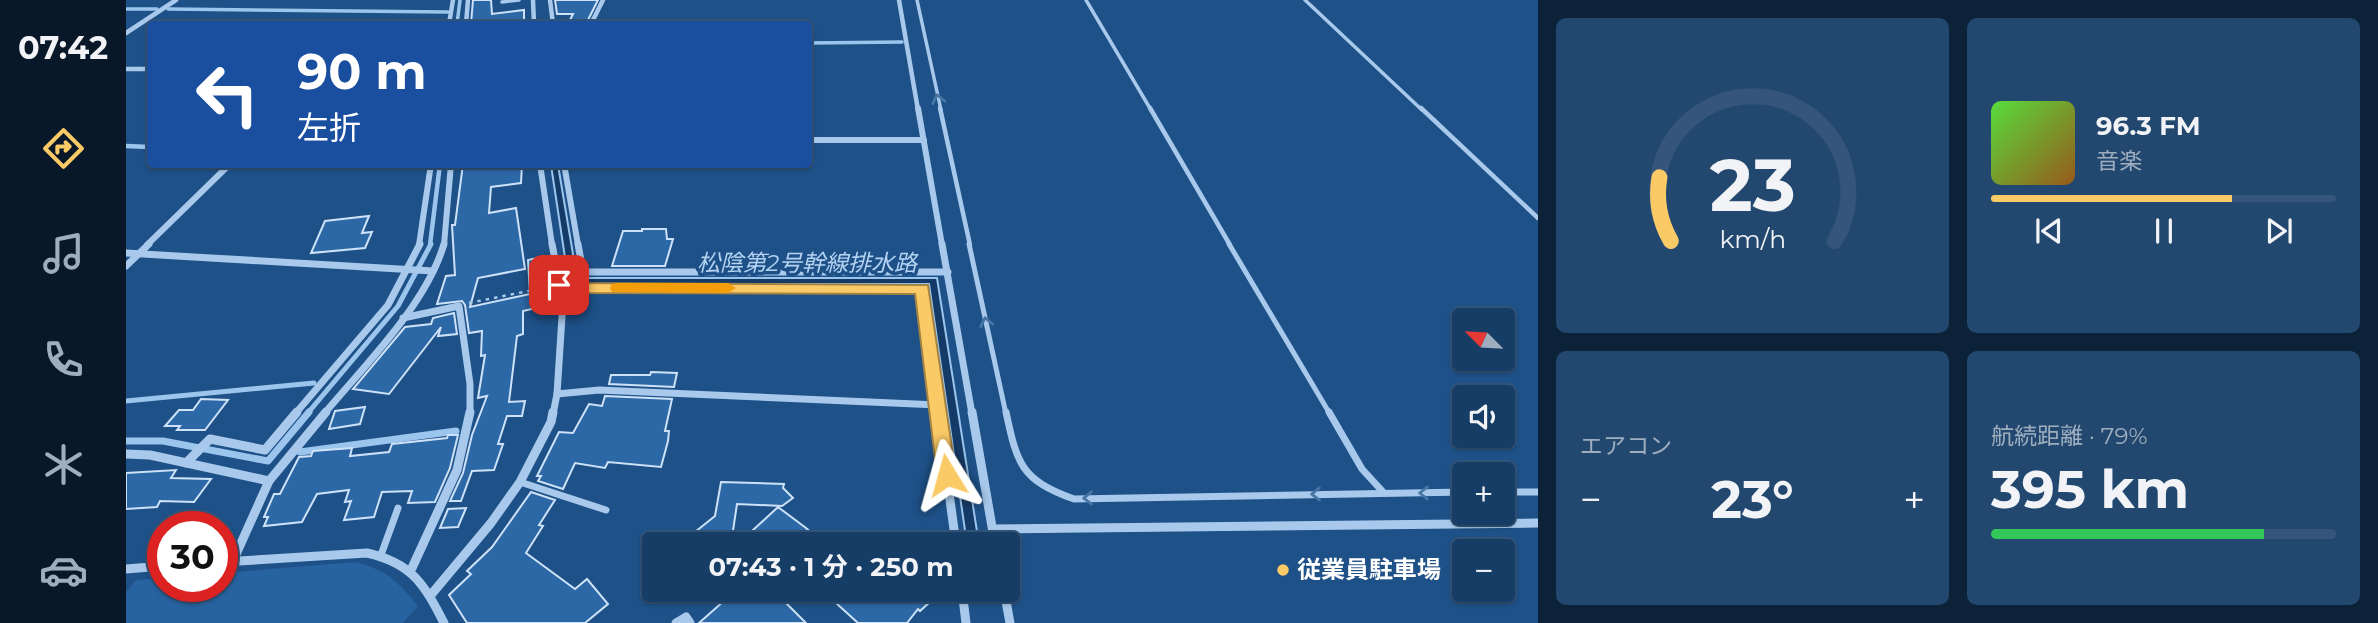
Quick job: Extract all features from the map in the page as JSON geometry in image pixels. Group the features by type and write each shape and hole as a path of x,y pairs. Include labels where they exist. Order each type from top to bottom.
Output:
{"street":[{"path":"126,33 176,0"},
{"path":"450,21 453,0"},
{"path":"466,21 468,0"},
{"path":"533,0 535,21"},
{"path":"550,0 552,21"},
{"path":"592,21 603,0"},
{"path":"899,0 993,532"},
{"path":"126,69 147,69"},
{"path":"812,140 924,140"},
{"path":"126,266 226,168"},
{"path":"188,461 210,439 265,450 387,305 419,248 430,168"},
{"path":"238,541 269,481 403,318 430,271 444,246 451,168"},
{"path":"430,596 491,523 520,482 543,441 557,394 563,301 541,168"},
{"path":"565,168 581,272"},
{"path":"126,253 430,271"},
{"path":"560,281 581,272 948,272"},
{"path":"560,281 922,289 954,532"},
{"path":"403,318 459,306 471,405 467,434 454,475 434,525 412,568"},
{"path":"557,394 599,390 938,405"},
{"path":"126,454 188,461 269,481"},
{"path":"993,529 1538,523"},
{"path":"238,560 367,553 381,555 412,568 444,623"},
{"path":"126,569 147,567"},
{"path":"963,602 966,623"},
{"path":"1006,602 1010,623"},
{"path":"676,623 686,617 690,623"}],"lane":[{"path":"502,2 519,0"},
{"path":"917,0 1014,456 1023,471 1053,492 1074,499 1452,492"},
{"path":"1086,0 1362,469 1384,493"},
{"path":"1305,0 1538,218"},
{"path":"520,482 606,510"},
{"path":"1515,492 1538,492"},
{"path":"381,555 398,508"}],"path":[{"path":"459,306 560,281"}],"shaded area":[{"path":"551,168 559,168 577,278 937,278 977,532 965,532 929,284 569,284"},
{"path":"356,562 391,578 418,606 403,623 126,623 126,592 136,580 147,579 147,602 238,602 238,572"}],"building":[{"path":"473,0 491,0 492,14 524,10 524,21 471,21"},
{"path":"555,0 598,0 588,21 570,21 573,14 557,14"},
{"path":"462,168 522,168 521,183 491,187 489,213 516,208 525,269 478,278 470,307 530,294 528,260 542,257 546,291 552,290 553,304 523,311 523,334 517,336 509,402 525,401 522,416 507,416 498,444 503,444 494,470 472,471 461,501 450,501 463,473 472,435 487,396 478,398 485,355 481,356 482,331 469,333 462,301 437,304 446,276 455,275 452,225 455,225"},
{"path":"369,216 362,233 372,232 365,248 311,253 325,221"},
{"path":"666,229 667,239 673,239 665,266 612,266 623,231"},
{"path":"454,313 457,334 438,336 441,327 389,394 353,389 405,327 431,324 433,318"},
{"path":"651,372 677,373 674,387 609,384 611,375 650,375"},
{"path":"605,396 672,399 665,431 669,431 668,441 661,467 608,462 605,468 575,463 563,489 538,481 541,476 537,476 559,432 573,433 589,404 602,406"},
{"path":"201,399 228,400 205,430 177,430 180,426 165,426 179,410 193,410"},
{"path":"365,407 360,424 329,429 335,411"},
{"path":"448,435 458,435 450,468 435,502 408,503 412,491 382,492 374,517 344,520 351,501 345,502 349,490 317,494 302,522 264,526 268,517 264,517 274,494 280,494 299,457 311,456 313,451 352,448 350,456 389,452 392,444 447,438"},
{"path":"176,470 171,478 211,479 194,502 160,501 157,507 126,509 126,473"},
{"path":"721,482 784,484 783,488 793,498 782,506 737,504 733,532 695,532 715,516"},
{"path":"531,492 555,500 526,553 575,589 587,579 608,604 585,623 467,623 449,595 471,574 467,571 492,547"},
{"path":"778,507 810,532 751,532"},
{"path":"466,508 458,527 440,528 448,509"},
{"path":"723,602 785,602 806,623 699,623"},
{"path":"930,602 920,611 918,609 907,623 858,623 836,603"}],"waterway":[{"path":"457,21 460,0"},
{"path":"126,9 157,9"},
{"path":"168,9 448,12"},
{"path":"812,43 902,42"},
{"path":"126,146 147,147"},
{"path":"430,245 440,168"},
{"path":"307,414 398,306 431,244"},
{"path":"126,401 314,383"},
{"path":"126,441 163,441 268,461 309,412"},
{"path":"300,452 456,431"}],"slow traffic":[{"path":"618,288 728,288"}],"place":[{"name":"従業員駐車場","path":"1283,570"}],"route":[{"path":"559,285 559,288 922,289 947,475"}],"water label":[{"name":"松陰第2号幹線排水路","path":"807,263"}]}
